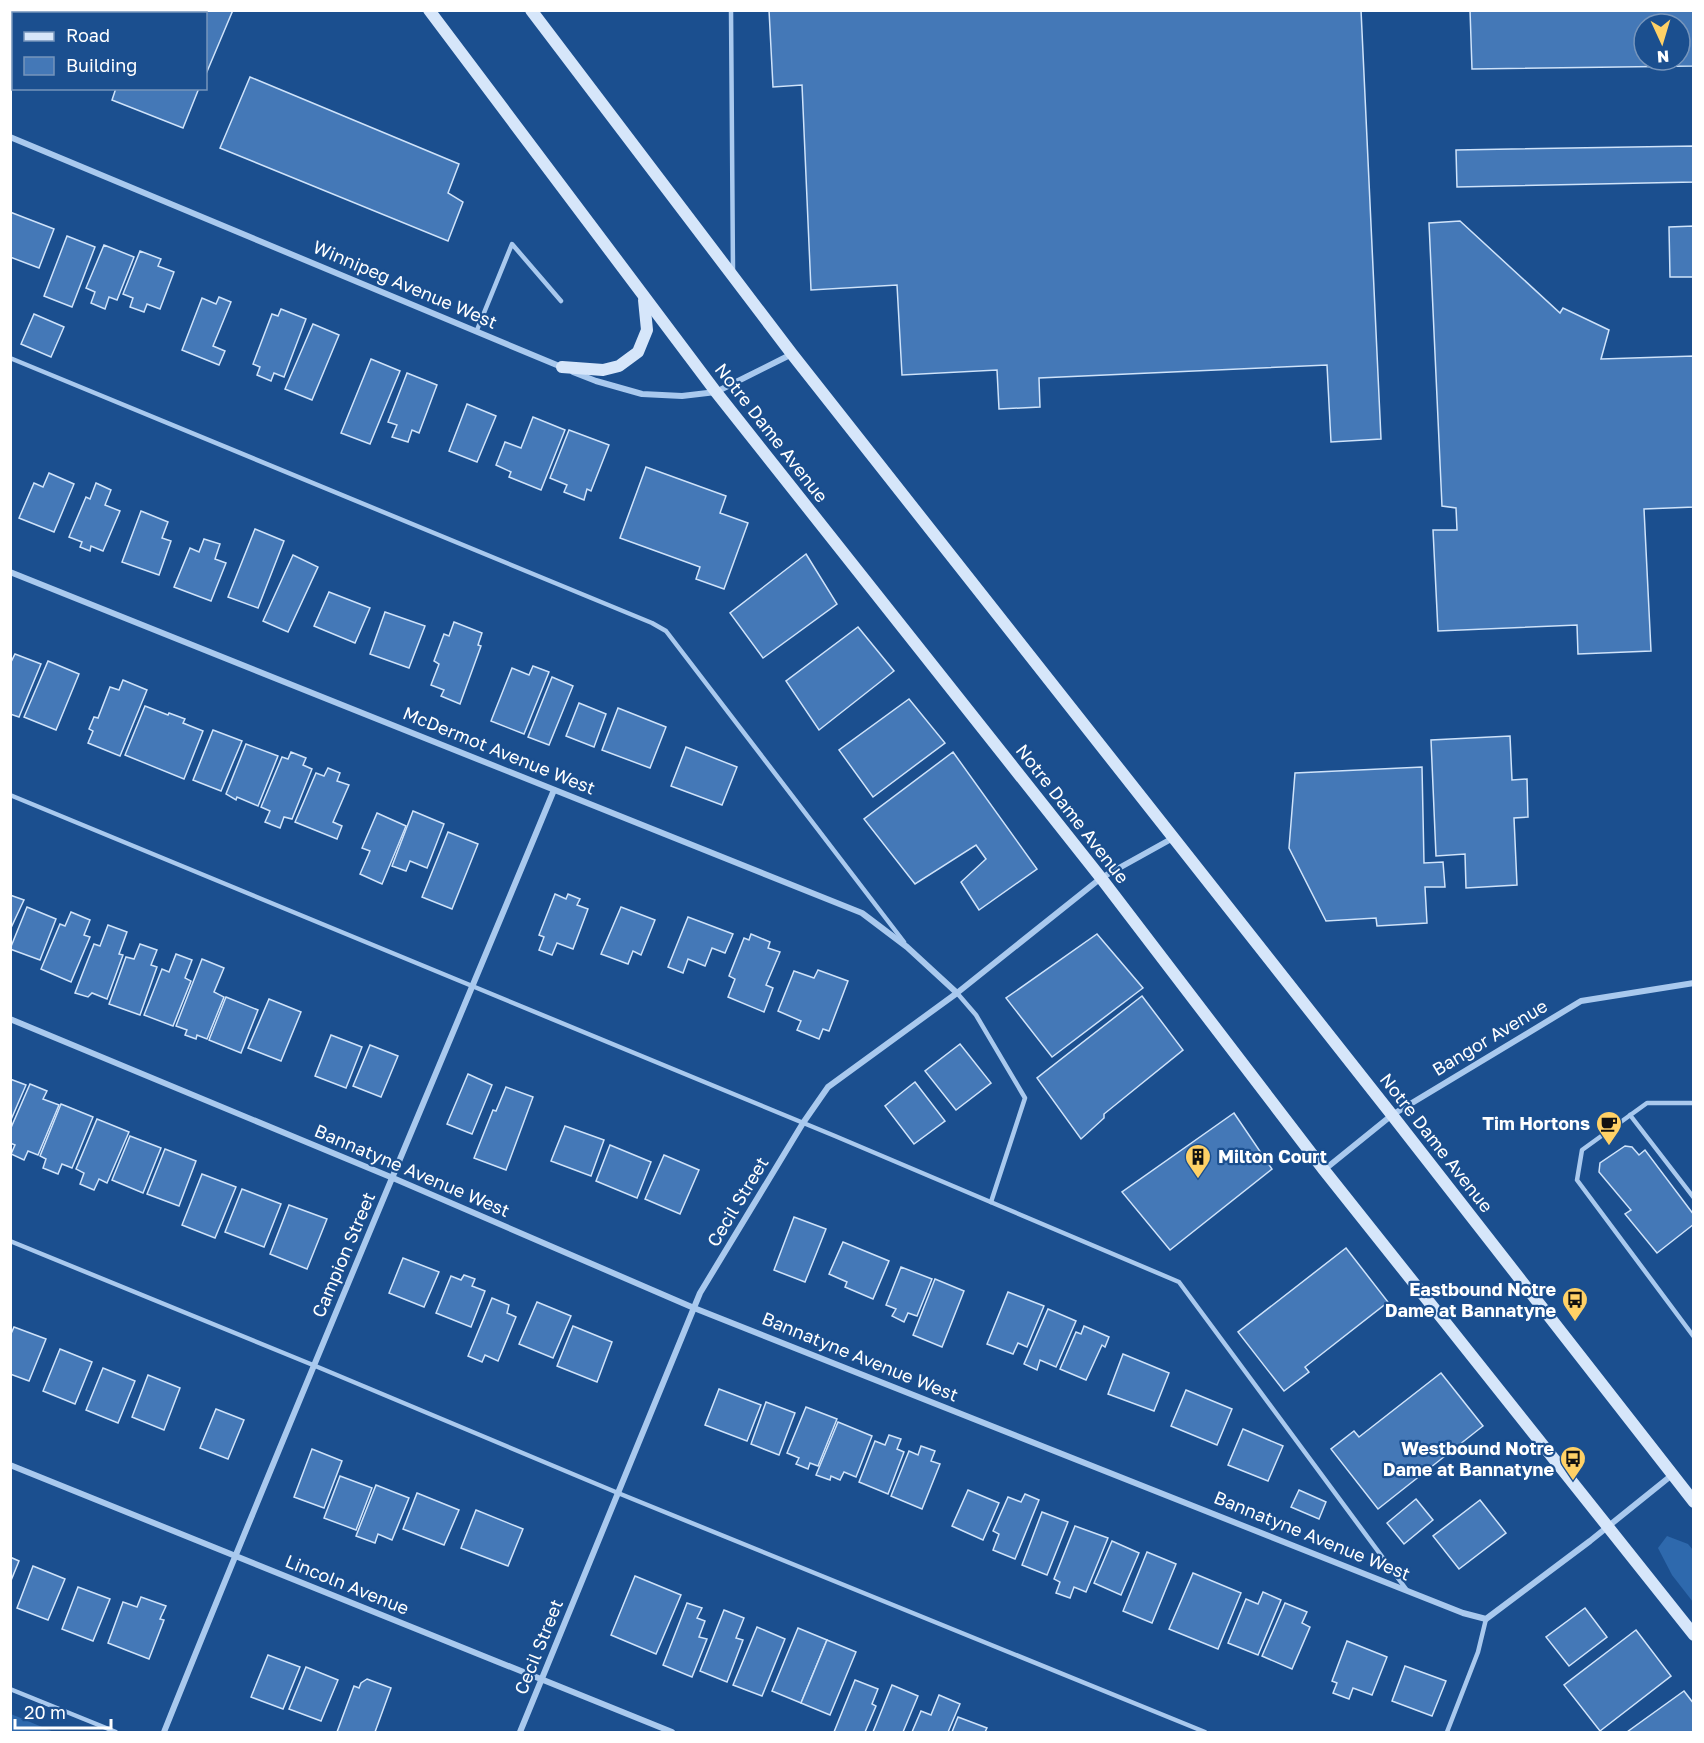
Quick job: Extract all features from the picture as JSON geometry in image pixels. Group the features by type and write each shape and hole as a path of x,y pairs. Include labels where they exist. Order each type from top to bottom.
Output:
{"main road":[{"name":"Notre Dame Avenue","path":"429,10 716,392 1101,878 1324,1170 1694,1635"},
{"name":"Notre Dame Avenue","path":"531,10 792,354 1694,1502"},
{"path":"561,367 603,370 619,366 638,352 647,330 644,299"}],"street":[{"name":"Winnipeg Avenue West","path":"10,137 561,367 596,381 642,394 682,396 716,392 792,354"},
{"name":"McDermot Avenue West","path":"10,572 862,913 907,947 957,993"},
{"name":"Campion Street","path":"164,1732 313,1365 554,790"},
{"name":"Cecil Street","path":"520,1732 700,1293 803,1123 828,1087 957,993 1101,878 1173,838"},
{"name":"Bangor Avenue","path":"1324,1170 1392,1115 1581,1001 1694,983"},
{"name":"Bannatyne Avenue West","path":"10,1019 393,1178 694,1308 1463,1613 1486,1619"},
{"name":"Lincoln Avenue","path":"10,1465 672,1732"},
{"path":"1486,1619 1608,1527 1672,1475"}],"lane":[{"path":"731,10 733,276"},
{"path":"477,330 512,244 561,301"},
{"path":"10,358 652,622 666,631 907,947"},
{"path":"10,795 803,1123 1179,1282 1406,1589"},
{"path":"957,993 976,1015 1026,1098 991,1202"},
{"path":"1694,1103 1647,1103 1582,1150 1577,1180 1694,1337"},
{"path":"1630,1115 1694,1198"},
{"path":"10,1242 1205,1732"},
{"path":"1447,1732 1478,1652 1486,1619"},
{"path":"10,1689 116,1732"}],"shaded area":[{"path":"1667,1536 1688,1544 1693,1550 1693,1602 1672,1575 1658,1548"},
{"path":"11,1714 54,1732 11,1732"}],"building":[{"path":"149,10 233,10 207,72 207,12 148,12"},
{"path":"769,10 1361,10 1381,439 1331,442 1327,365 1039,378 1040,407 999,409 997,370 902,375 897,285 811,290 802,85 773,87"},
{"path":"1470,10 1694,10 1694,66 1692,66 1692,12 1632,12 1632,67 1472,69"},
{"path":"250,77 459,164 448,193 463,202 448,241 220,148"},
{"path":"115,90 198,90 183,128 112,100"},
{"path":"1694,146 1694,182 1457,187 1456,150"},
{"path":"10,212 54,229 39,268 10,257"},
{"path":"1460,221 1560,313 1563,308 1609,330 1601,359 1694,356 1694,507 1644,509 1651,651 1578,654 1577,625 1438,631 1433,530 1457,530 1456,508 1442,506 1429,223"},
{"path":"1694,226 1694,277 1670,277 1669,227"},
{"path":"67,236 95,247 72,307 44,296"},
{"path":"104,245 134,257 117,300 109,297 105,309 91,303 95,292 86,288"},
{"path":"140,251 161,259 158,266 174,272 160,309 147,304 144,312 130,307 133,298 123,294"},
{"path":"219,297 231,302 213,346 225,351 219,365 182,350 202,298 216,304"},
{"path":"281,309 306,319 284,377 274,373 271,381 257,375 260,367 253,364 272,314 278,316"},
{"path":"34,314 64,327 51,357 21,344"},
{"path":"313,324 339,335 312,400 285,389"},
{"path":"371,359 400,371 370,444 341,433"},
{"path":"407,373 437,385 419,433 412,430 408,442 392,437 397,425 388,422"},
{"path":"467,404 496,416 477,462 449,451"},
{"path":"533,417 565,430 541,490 509,477 511,472 496,465 505,442 521,448"},
{"path":"569,430 609,445 591,491 587,489 584,500 564,492 567,485 550,478"},
{"path":"646,467 726,496 720,513 748,523 724,589 696,579 700,567 620,538"},
{"path":"49,473 74,484 54,532 19,518 34,483 43,487"},
{"path":"96,483 111,490 105,505 120,511 103,551 91,546 90,551 80,547 82,542 69,537 86,497 90,499"},
{"path":"141,511 168,522 162,538 171,541 159,575 122,562"},
{"path":"255,529 284,541 258,608 228,597"},
{"path":"204,539 220,544 215,559 226,563 211,601 174,587 190,548 199,552"},
{"path":"806,554 837,604 763,658 730,613"},
{"path":"293,555 318,567 288,632 263,621"},
{"path":"329,592 370,608 355,643 314,626"},
{"path":"385,612 425,626 409,668 370,654"},
{"path":"454,622 482,633 478,645 481,646 460,704 441,696 444,690 431,685 439,664 434,661 444,634 449,636"},
{"path":"858,627 894,671 819,730 786,681"},
{"path":"15,654 41,664 19,717 10,714 10,664"},
{"path":"48,661 79,674 56,730 24,717"},
{"path":"533,666 549,672 524,734 491,721 512,668 529,675"},
{"path":"552,677 573,686 549,745 528,737"},
{"path":"123,680 147,690 120,756 88,743 93,731 89,729 94,717 98,718 110,687 119,690"},
{"path":"909,699 945,743 873,797 839,750"},
{"path":"579,703 606,714 594,747 566,736"},
{"path":"145,706 185,719 183,723 203,731 184,779 125,755"},
{"path":"618,708 666,727 650,768 602,750"},
{"path":"213,730 242,741 221,791 193,780"},
{"path":"1510,736 1512,780 1527,779 1528,817 1514,818 1517,885 1466,888 1465,854 1436,856 1431,740"},
{"path":"246,744 278,756 258,806 237,797 236,800 226,794"},
{"path":"686,747 737,767 722,805 671,786"},
{"path":"291,752 306,758 303,765 312,769 292,819 284,817 280,828 265,822 270,811 261,807 282,757 288,759"},
{"path":"953,752 1037,869 979,910 961,882 986,859 976,845 915,884 864,819"},
{"path":"1422,767 1424,863 1443,862 1445,887 1425,887 1427,923 1377,926 1376,918 1326,921 1289,848 1295,773"},
{"path":"328,768 340,773 337,781 349,785 333,822 342,826 337,839 295,822 316,773 324,776"},
{"path":"413,811 444,824 427,868 410,861 406,871 392,866"},
{"path":"377,813 406,826 382,884 360,874 370,851 362,848"},
{"path":"448,832 478,844 452,909 422,897"},
{"path":"555,894 566,899 568,894 580,899 577,905 588,909 573,949 557,943 552,955 539,950 544,937 539,935"},
{"path":"10,895 24,900 10,930"},
{"path":"27,907 56,919 40,960 10,949"},
{"path":"621,907 655,920 641,955 633,951 628,964 601,954"},
{"path":"71,912 90,920 84,935 90,937 71,982 41,969 60,924 65,926"},
{"path":"688,917 733,934 725,953 712,948 705,966 688,959 683,973 668,967"},
{"path":"108,925 127,932 119,954 123,955 107,999 92,993 88,997 75,993 94,944 100,946"},
{"path":"751,934 770,942 768,948 780,952 766,985 773,988 764,1012 728,997 735,979 729,976 744,938 749,940"},
{"path":"1097,934 1143,988 1052,1057 1006,998"},
{"path":"140,944 157,950 151,965 157,967 140,1015 109,1004 126,957 134,959"},
{"path":"176,954 192,960 185,978 191,981 173,1026 144,1015 162,969 169,972"},
{"path":"202,959 224,968 214,992 224,997 207,1039 197,1035 196,1039 185,1035 187,1030 176,1026"},
{"path":"818,970 848,981 829,1031 823,1029 819,1039 797,1030 801,1021 778,1011 794,971 814,978"},
{"path":"1142,996 1183,1050 1104,1114 1104,1118 1081,1139 1037,1078"},
{"path":"226,997 258,1010 241,1053 209,1040"},
{"path":"269,999 301,1012 281,1061 248,1048"},
{"path":"331,1035 362,1047 346,1088 315,1076"},
{"path":"960,1044 991,1083 956,1110 925,1071"},
{"path":"370,1045 398,1056 381,1097 353,1086"},
{"path":"468,1074 492,1085 472,1134 447,1124"},
{"path":"10,1079 26,1085 10,1122"},
{"path":"915,1082 945,1121 914,1144 885,1106"},
{"path":"30,1084 47,1091 43,1099 59,1105 38,1155 28,1151 24,1160 11,1154 15,1145 10,1143 10,1130"},
{"path":"506,1087 533,1097 506,1170 474,1158 493,1110 496,1111"},
{"path":"61,1104 93,1117 72,1168 62,1164 58,1174 43,1168 46,1159 40,1156"},
{"name":"Milton Court","path":"1234,1113 1272,1169 1170,1250 1122,1192"},
{"path":"97,1119 129,1132 107,1183 99,1179 94,1190 80,1184 84,1173 76,1169"},
{"path":"565,1126 604,1140 591,1176 551,1161"},
{"path":"130,1136 161,1148 143,1193 112,1180"},
{"path":"610,1145 651,1162 637,1198 596,1181"},
{"path":"1625,1146 1632,1147 1639,1155 1645,1150 1694,1215 1694,1224 1657,1253 1625,1214 1631,1210 1599,1172 1600,1163"},
{"path":"165,1149 196,1161 179,1206 147,1194"},
{"path":"664,1155 699,1170 680,1214 645,1199"},
{"path":"202,1174 236,1187 215,1238 182,1225"},
{"path":"242,1189 281,1204 264,1247 225,1232"},
{"path":"289,1205 327,1219 307,1269 270,1254"},
{"path":"794,1217 826,1229 805,1282 774,1270"},
{"path":"843,1242 889,1261 873,1299 845,1287 847,1282 829,1274"},
{"path":"1346,1248 1388,1302 1305,1367 1309,1372 1284,1391 1238,1332"},
{"path":"403,1258 439,1272 424,1307 389,1293"},
{"path":"901,1267 932,1279 917,1316 908,1313 904,1322 892,1316 896,1309 886,1305"},
{"path":"464,1275 475,1279 472,1286 485,1291 471,1327 436,1313 451,1276 461,1280"},
{"path":"935,1279 964,1291 942,1347 913,1335"},
{"path":"1008,1292 1044,1306 1027,1347 1018,1343 1013,1354 987,1344"},
{"path":"492,1298 509,1305 507,1313 516,1317 498,1361 485,1355 482,1362 468,1356"},
{"path":"537,1302 571,1316 553,1358 519,1344"},
{"path":"1048,1309 1076,1321 1056,1367 1040,1360 1037,1370 1024,1364"},
{"path":"573,1326 612,1342 597,1382 557,1366"},
{"path":"1084,1326 1109,1337 1105,1347 1102,1345 1086,1380 1060,1369 1076,1332 1081,1334"},
{"path":"14,1327 46,1339 29,1381 10,1374 10,1336"},
{"path":"60,1349 92,1362 75,1404 43,1391"},
{"path":"1123,1354 1169,1373 1154,1411 1108,1394"},
{"path":"103,1368 135,1381 118,1423 86,1410"},
{"path":"1441,1373 1483,1426 1378,1509 1331,1449 1354,1431 1359,1437"},
{"path":"148,1375 180,1388 164,1430 132,1417"},
{"path":"719,1389 761,1405 747,1441 705,1425"},
{"path":"1186,1390 1232,1409 1217,1445 1171,1426"},
{"path":"766,1402 795,1413 779,1455 751,1444"},
{"path":"806,1407 837,1419 818,1466 810,1463 808,1469 796,1464 799,1458 787,1453"},
{"path":"216,1409 244,1420 228,1459 200,1448"},
{"path":"838,1422 872,1436 856,1477 844,1472 840,1480 831,1476 830,1480 816,1475"},
{"path":"1243,1429 1283,1446 1268,1481 1228,1465"},
{"path":"889,1435 901,1439 897,1449 904,1452 888,1494 859,1482 875,1441 885,1445"},
{"path":"921,1446 935,1451 931,1461 940,1464 922,1509 891,1496 909,1451 918,1455"},
{"path":"312,1449 342,1461 324,1508 294,1497"},
{"path":"340,1476 372,1488 356,1530 324,1518"},
{"path":"376,1485 409,1498 392,1540 378,1534 375,1543 356,1536"},
{"path":"968,1490 999,1503 983,1540 952,1526"},
{"path":"1299,1490 1326,1502 1319,1519 1291,1507"},
{"path":"417,1493 459,1510 444,1545 403,1529"},
{"path":"1025,1494 1039,1500 1015,1559 993,1550 999,1534 993,1531 1008,1497 1021,1502"},
{"path":"1416,1499 1433,1520 1404,1544 1387,1523"},
{"path":"1480,1500 1506,1533 1459,1569 1433,1536"},
{"path":"476,1510 523,1529 508,1566 461,1548"},
{"path":"1042,1512 1068,1522 1047,1575 1022,1565"},
{"path":"1075,1526 1108,1538 1086,1592 1074,1587 1070,1598 1056,1593 1060,1582 1054,1579"},
{"path":"1112,1541 1139,1553 1121,1595 1094,1583"},
{"path":"1147,1552 1176,1564 1152,1623 1123,1611"},
{"path":"10,1557 19,1561 10,1583"},
{"path":"33,1566 65,1579 48,1620 17,1608"},
{"path":"1193,1573 1241,1593 1218,1649 1169,1629"},
{"path":"635,1576 681,1595 656,1654 611,1635"},
{"path":"78,1587 110,1599 93,1641 62,1629"},
{"path":"1263,1592 1281,1600 1258,1655 1228,1643 1246,1599 1258,1604"},
{"path":"141,1597 166,1606 160,1619 164,1620 149,1659 108,1643 123,1602 137,1607"},
{"path":"687,1603 702,1608 697,1618 705,1621 699,1637 707,1639 692,1677 663,1665"},
{"path":"1285,1603 1307,1612 1302,1623 1310,1627 1292,1669 1262,1656"},
{"path":"1585,1608 1607,1637 1569,1666 1546,1637"},
{"path":"724,1610 744,1618 736,1638 743,1640 727,1682 700,1671"},
{"path":"757,1627 785,1639 762,1696 733,1685"},
{"path":"798,1628 827,1640 801,1703 772,1691"},
{"path":"1636,1630 1671,1676 1600,1731 1564,1685"},
{"path":"827,1640 856,1652 830,1715 801,1703"},
{"path":"1347,1641 1387,1657 1372,1695 1353,1688 1349,1699 1333,1693 1337,1683 1332,1681"},
{"path":"268,1655 300,1667 283,1709 251,1697"},
{"path":"1405,1666 1446,1681 1432,1716 1392,1701"},
{"path":"306,1667 338,1680 321,1721 289,1709"},
{"path":"367,1679 391,1688 375,1732 337,1732 354,1686 359,1688 361,1683"},
{"path":"855,1680 878,1689 872,1704 876,1706 865,1732 834,1732"},
{"path":"892,1685 918,1696 903,1732 873,1732"},
{"path":"1684,1691 1694,1704 1694,1732 1627,1732"},
{"path":"939,1695 960,1704 948,1732 912,1732 921,1711 931,1715"},
{"path":"958,1717 987,1728 985,1732 952,1732"}],"place":[{"name":"Tim Hortons","path":"1609,1147"},
{"name":"Milton Court","path":"1198,1180"},
{"name":"Eastbound Notre Dame at Bannatyne","path":"1575,1323"},
{"name":"Westbound Notre Dame at Bannatyne","path":"1573,1482"}]}
